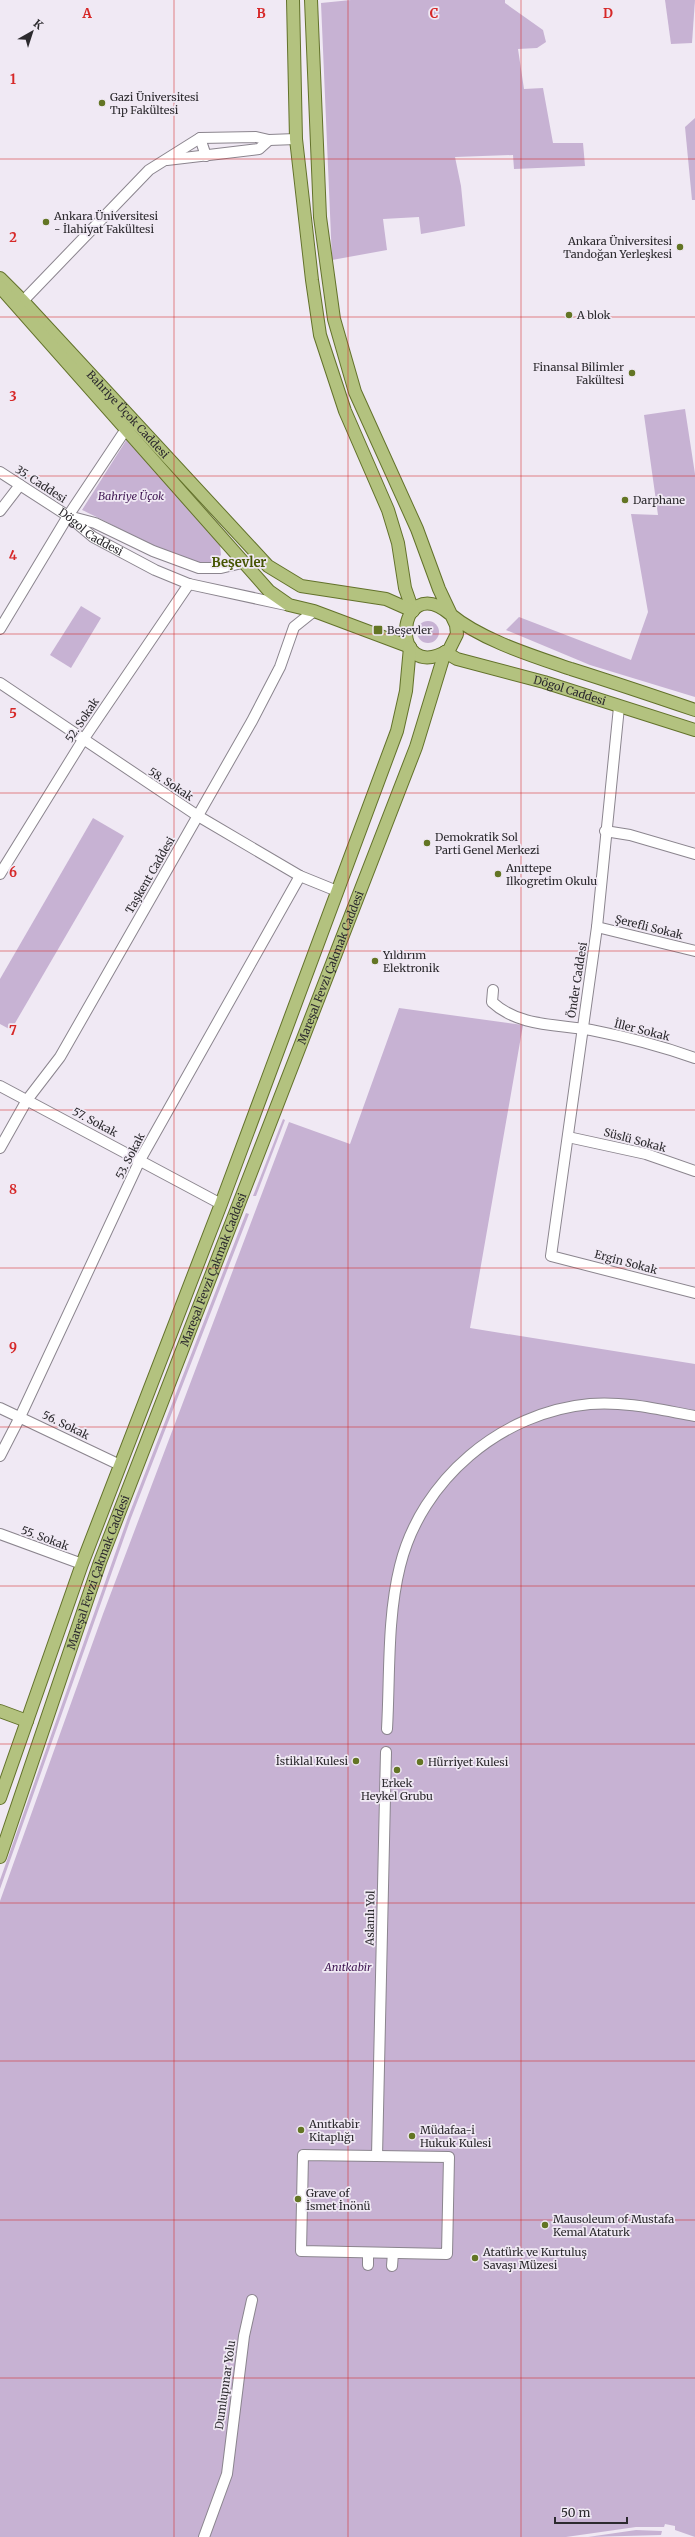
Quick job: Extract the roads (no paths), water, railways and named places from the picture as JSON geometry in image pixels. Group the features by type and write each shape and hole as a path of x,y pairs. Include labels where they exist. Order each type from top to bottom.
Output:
{"main road":[{"path":"293,0 296,139 312,280 320,335 345,411 388,510 398,542 405,588 413,611"},
{"path":"311,0 321,224 334,319 355,392 417,529 439,589 453,617 457,634 454,643 445,652 433,657 424,656 410,647 406,640 405,624 413,611 420,606 441,606 453,617"},
{"name":"Bahriye Üçok Caddesi","path":"0,278 24,301 255,551"},
{"name":"Bahriye Üçok Caddesi","path":"0,287 242,563"},
{"path":"255,551 268,566 301,586 386,600 413,611"},
{"name":"Dögol Caddesi","path":"255,551 242,563 260,583 289,605 314,611 410,647"},
{"name":"Dögol Caddesi","path":"453,617 521,652 695,710"},
{"name":"Mareşal Fevzi Çakmak Caddesi","path":"0,1798 82,1564 221,1204 397,731 406,691 410,647"},
{"name":"Dögol Caddesi","path":"445,652 458,659 544,682 695,730"},
{"name":"Mareşal Fevzi Çakmak Caddesi","path":"0,1857 100,1562 413,754 436,685 445,652"},
{"path":"0,1711 27,1720"}],"street":[{"path":"24,301 149,170 200,138 256,137 269,140 296,139"},
{"path":"200,138 206,156"},
{"path":"165,160 258,149 269,140"},
{"path":"0,629 68,516 126,429"},
{"name":"35. Caddesi","path":"0,472 68,516"},
{"path":"0,511 20,485"},
{"name":"Dögol Caddesi","path":"68,516 95,523 154,551 198,568 221,568 242,563"},
{"name":"Dögol Caddesi","path":"68,516 93,537 124,555 189,584 289,605"},
{"name":"52. Sokak","path":"0,874 82,740 189,584"},
{"name":"Taşkent Caddesi","path":"0,1148 27,1100 60,1057 198,816 280,667 294,627 314,611"},
{"name":"58. Sokak","path":"0,683 82,740 198,816 300,876 337,891"},
{"name":"Önder Caddesi","path":"551,1256 597,927 605,831 619,707"},
{"path":"605,831 630,835 695,854"},
{"name":"53. Sokak","path":"0,1456 20,1417 140,1160 300,876"},
{"name":"Şerefli Sokak","path":"597,927 695,951"},
{"name":"İller Sokak","path":"493,990 492,1002 501,1010 533,1023 582,1028 664,1047 695,1058"},
{"name":"57. Sokak","path":"0,1086 221,1204"},
{"name":"Süslü Sokak","path":"568,1137 646,1154 695,1171"},
{"name":"Ergin Sokak","path":"551,1256 695,1293"},
{"path":"388,1729 394,1597 400,1567 406,1546 420,1516 434,1493 453,1469 484,1445 509,1429 547,1413 579,1405 625,1405 695,1416"},
{"name":"56. Sokak","path":"0,1408 120,1465"},
{"name":"55. Sokak","path":"0,1534 82,1564"},
{"name":"Aslanlı Yol","path":"377,2156 386,1752"},
{"path":"303,2155 377,2156 449,2157 453,2205 447,2254 301,2251 303,2155"},
{"path":"368,2253 368,2265"},
{"path":"392,2266 393,2253"},
{"name":"Dumlupınar Yolu","path":"204,2537 227,2474 244,2336 252,2300"},
{"name":"Dumlupınar Yolu","path":"210,2537 230,2487 227,2474"}],"place":[{"name":"Gazi Üniversitesi Tıp Fakültesi","path":"102,103"},
{"name":"Ankara Üniversitesi - İlahiyat Fakültesi","path":"46,222"},
{"name":"Ankara Üniversitesi Tandoğan Yerleşkesi","path":"680,247"},
{"name":"A blok","path":"569,315"},
{"name":"Finansal Bilimler Fakültesi","path":"632,373"},
{"name":"Darphane","path":"625,500"},
{"name":"Beşevler","path":"378,630"},
{"name":"Demokratik Sol Parti Genel Merkezi","path":"427,843"},
{"name":"Anıttepe Ilkogretim Okulu","path":"498,874"},
{"name":"Yıldırım Elektronik","path":"375,961"},
{"name":"İstiklal Kulesi","path":"356,1761"},
{"name":"Hürriyet Kulesi","path":"420,1762"},
{"name":"Erkek Heykel Grubu","path":"397,1770"},
{"name":"Anıtkabir Kitaplığı","path":"301,2130"},
{"name":"Müdafaa-i Hukuk Kulesi","path":"412,2136"},
{"name":"Grave of İsmet İnönü","path":"298,2199"},
{"name":"Mausoleum of Mustafa Kemal Ataturk","path":"545,2225"},
{"name":"Atatürk ve Kurtuluş Savaşı Müzesi","path":"475,2258"}],"district":[{"name":"Beşevler","path":"239,562"}],"park label":[{"name":"Bahriye Üçok","path":"131,496"},
{"name":"Anıtkabir","path":"348,1967"}]}
